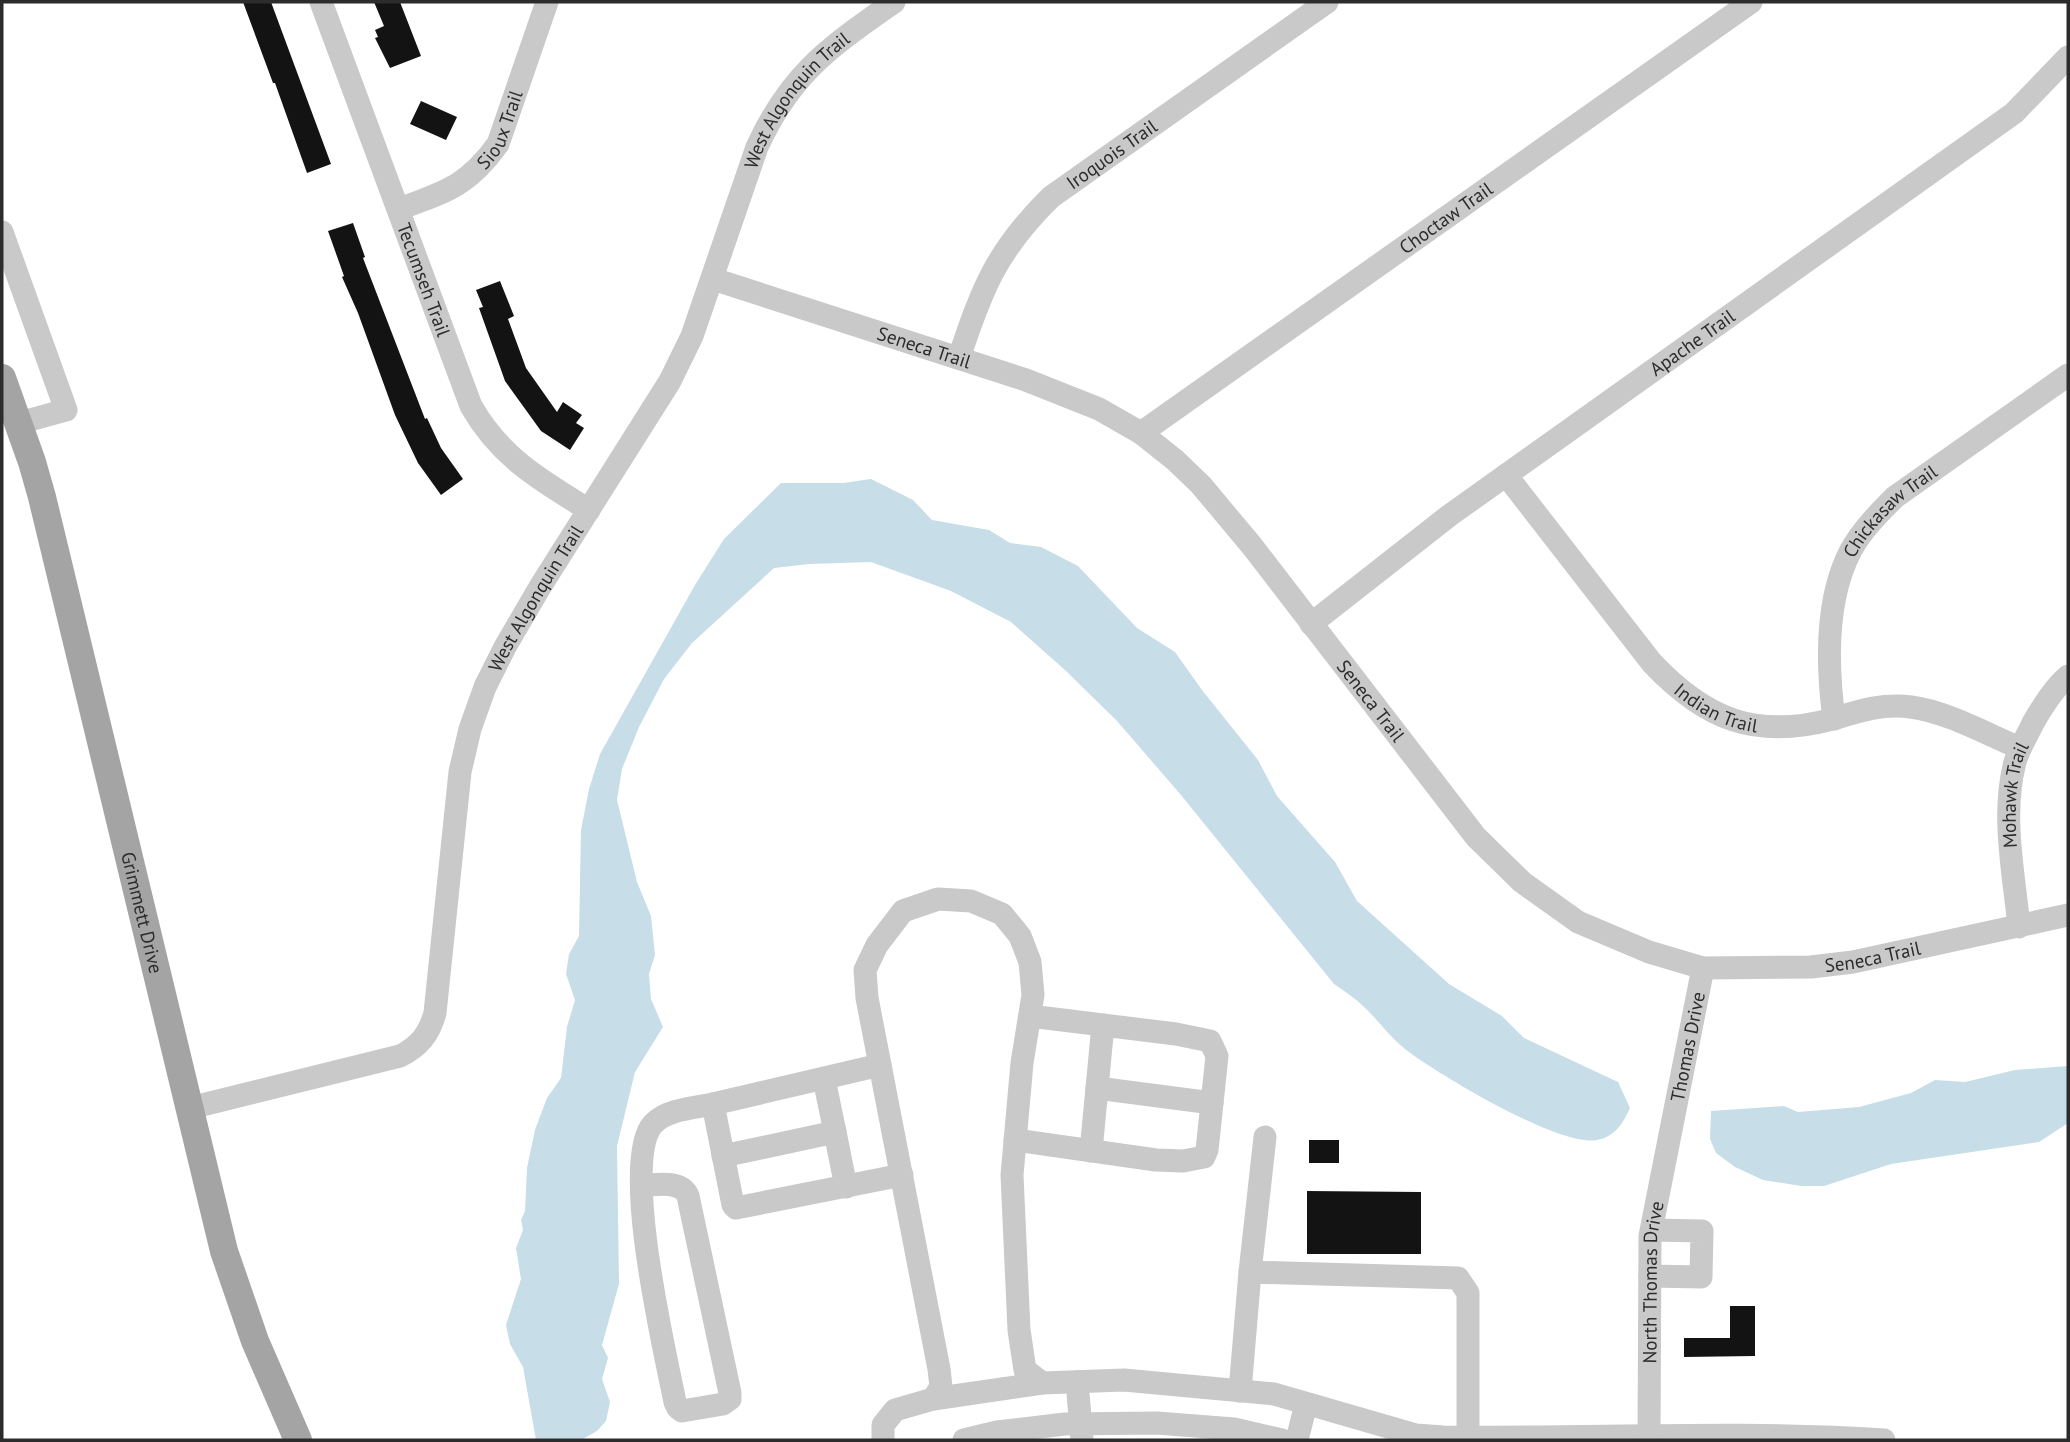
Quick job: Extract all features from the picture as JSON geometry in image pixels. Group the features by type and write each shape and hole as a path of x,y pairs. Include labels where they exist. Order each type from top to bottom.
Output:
{"main road":[{"name":"Grimmett Drive","path":"2,378 42,498 212,1204 236,1290 298,1440"}],"street":[{"name":"Tecumseh Trail","path":"321,2 471,406 492,439 520,466 589,510"},
{"name":"Sioux Trail","path":"399,209 445,192 466,180 484,164 498,144 547,2"},
{"name":"Iroquois Trail","path":"959,358 974,311 992,269 1017,233 1042,205 1327,2"},
{"name":"Choctaw Trail","path":"1141,433 1751,2"},
{"name":"West Algonquin Trail","path":"190,1108 400,1056 412,1050 425,1038 435,1013 460,772 470,729 485,687 505,647 670,381 692,336 767,125 801,75 826,50 879,6"},
{"name":"Apache Trail","path":"1311,624 1450,515 2004,120 2042,87 2068,57"},
{"path":"2,232 66,410 19,423"},
{"name":"Seneca Trail","path":"713,279 1026,380 1098,409 1141,433 1201,485 1252,546 1476,837 1522,882 1578,922 1649,952 1703,968 1811,967 1853,962 2019,928 2068,915"},
{"name":"Chickasaw Trail","path":"1834,719 1828,656 1838,582 1851,550 1864,531 1895,497 2068,375"},
{"name":"Indian Trail","path":"1506,475 1652,663 1688,698 1713,713 1740,723 1789,726 1834,719 1882,706 1912,707 1940,715 2020,748"},
{"name":"Mohawk Trail","path":"2019,928 2012,859 2010,793 2020,748 2038,714 2068,676"},
{"path":"933,1399 941,1387 939,1369 867,998 865,970 877,945 903,911 938,899 971,901 1002,914 1020,936 1030,962 1033,995 1022,1063 1012,1175 1019,1330 1025,1370 1042,1383"},
{"name":"Thomas Drive","path":"1672,1125 1703,968"},
{"path":"1015,1140 1156,1160 1183,1161 1204,1157 1207,1150 1217,1056 1210,1041 1176,1034 1030,1016"},
{"path":"1091,1151 1103,1025"},
{"path":"643,1185 678,1185 688,1196 730,1393 730,1399 723,1404 682,1411 675,1402 646,1254 641,1149 653,1125 669,1114 880,1065"},
{"path":"824,1079 846,1187"},
{"path":"1097,1087 1212,1103"},
{"path":"713,1104 733,1205 736,1208 902,1175"},
{"name":"North Thomas Drive","path":"1650,1438 1652,1230 1672,1125"},
{"path":"723,1156 835,1132"},
{"path":"1240,1391 1265,1137"},
{"path":"1650,1276 1701,1277 1702,1231 1652,1230"},
{"path":"1250,1272 1458,1278 1468,1293 1468,1438"},
{"path":"883,1440 883,1425 895,1410 933,1399 1042,1383 1124,1380 1273,1394 1416,1435 1468,1438 1884,1440"},
{"path":"1077,1382 1082,1432"},
{"path":"1297,1440 1306,1404"},
{"path":"964,1440 997,1432 1082,1432 1170,1424 1234,1429 1282,1440"}],"water":[{"path":"871,479 913,500 932,520 989,530 1010,543 1041,547 1078,566 1137,628 1175,652 1258,760 1277,796 1335,862 1357,901 1449,984 1502,1016 1524,1038 1618,1082 1630,1108 1621,1124 1609,1136 1597,1140 1579,1139 1556,1133 1470,1090 1405,1049 1361,1004 1334,984 1181,795 1117,721 1011,622 951,591 871,562 774,568 692,643 664,679 639,727 622,769 617,800 637,882 651,916 655,955 649,974 651,999 663,1027 635,1072 617,1146 619,1284 602,1345 608,1358 602,1379 610,1402 606,1421 597,1431 581,1440 536,1440 523,1367 510,1344 506,1325 521,1279 516,1248 523,1230 521,1220 525,1211 527,1168 535,1130 547,1098 561,1078 567,1027 575,1000 566,974 569,954 579,936 581,830 589,789 600,754 695,585 724,539 781,483 843,483"},
{"path":"2068,1066 2068,1123 2039,1142 1891,1164 1824,1186 1801,1186 1763,1180 1735,1167 1716,1153 1710,1139 1711,1111 1784,1106 1798,1112 1859,1107 1911,1093 1935,1080 1965,1082 2015,1070"}],"building":[{"path":"243,2 271,2 331,164 307,173"},
{"path":"374,2 400,2 421,56 390,68 375,38 378,37 375,30 384,26"},
{"path":"421,101 457,117 446,140 410,124"},
{"path":"353,223 365,257 363,258 425,419 427,418 441,448 463,479 441,495 418,463 395,415 342,277 344,276 328,231"},
{"path":"500,281 514,316 508,319 526,368 557,412 563,402 582,415 576,423 584,428 570,450 541,431 505,381 479,308 483,307 476,290"},
{"path":"1309,1140 1339,1140 1339,1163 1309,1163"},
{"path":"1307,1191 1421,1192 1421,1254 1307,1254"},
{"path":"1730,1306 1755,1306 1755,1356 1684,1357 1684,1338 1730,1338"}]}
